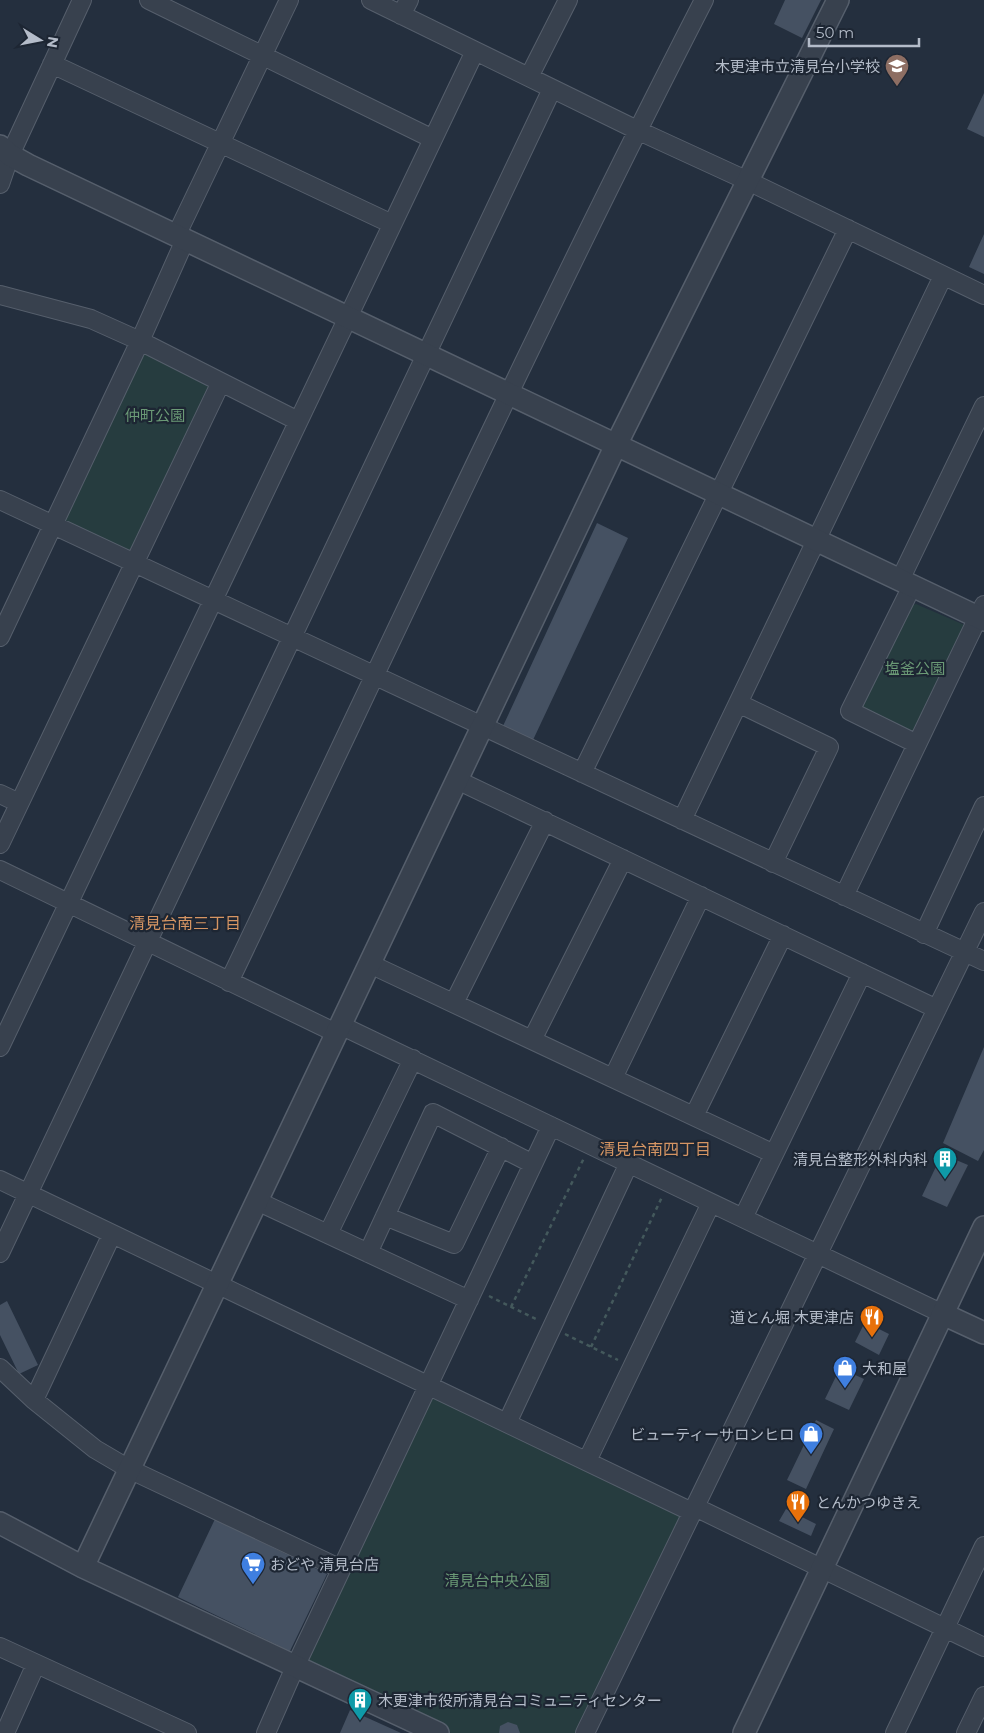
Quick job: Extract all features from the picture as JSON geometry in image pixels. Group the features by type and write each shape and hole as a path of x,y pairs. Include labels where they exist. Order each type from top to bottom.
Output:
{"street":[{"path":"0,184 5,151 52,64 82,0"},
{"path":"149,0 433,139"},
{"path":"0,637 140,341 221,143 289,0"},
{"path":"371,0 405,7 475,51 984,295"},
{"path":"529,77 568,0"},
{"path":"229,982 509,394 637,130 704,0"},
{"path":"83,1567 616,445 838,0"},
{"path":"0,1047 475,51"},
{"path":"52,64 392,224"},
{"path":"0,1253 552,89"},
{"path":"5,151 181,238 816,541 906,583 982,614 844,896"},
{"path":"582,773 848,229"},
{"path":"682,820 943,276"},
{"path":"0,295 91,319 140,341 298,421"},
{"path":"0,844 221,382"},
{"path":"917,744 850,710 984,406"},
{"path":"0,500 984,961"},
{"path":"738,703 829,748 773,863"},
{"path":"457,780 937,1009"},
{"path":"0,794 19,803"},
{"path":"924,934 984,806"},
{"path":"454,1004 545,821"},
{"path":"532,1040 623,859"},
{"path":"0,870 229,982 413,1059 984,1333"},
{"path":"613,1078 701,896"},
{"path":"585,1733 984,912"},
{"path":"694,1116 782,935"},
{"path":"370,964 774,1154"},
{"path":"743,1218 862,973"},
{"path":"328,1234 413,1059"},
{"path":"368,1253 433,1113 533,1164"},
{"path":"266,1733 295,1667 551,1126"},
{"path":"385,1216 454,1244 501,1147"},
{"path":"507,1423 629,1163"},
{"path":"0,1180 587,1462 822,1568 984,1647"},
{"path":"257,1201 368,1253 471,1294"},
{"path":"587,1462 711,1203"},
{"path":"744,1733 984,1227"},
{"path":"34,1400 112,1234"},
{"path":"0,1368 34,1400 95,1449 129,1469 341,1570"},
{"path":"0,1523 83,1567 438,1733"},
{"path":"895,1733 984,1546"},
{"path":"0,1647 158,1727 187,1733"},
{"path":"5,1733 36,1664"},
{"path":"966,1733 984,1696"}],"path":[{"path":"512,1307 591,1145"},
{"path":"591,1347 669,1182"},
{"path":"471,1294 512,1307 632,1367"}],"green space":[{"name":"仲町公園","path":"140,341 221,382 134,563 52,525"},
{"name":"塩釜公園","path":"916,604 967,626 913,733 864,710 862,706 910,606"},
{"name":"清見台中央公園","path":"431,1393 684,1514 579,1733 451,1733 301,1666"}],"building":[{"path":"785,0 821,0 802,38 774,24"},
{"path":"984,93 984,137 967,129"},
{"path":"984,234 984,274 969,267"},
{"path":"597,523 628,538 533,740 503,726"},
{"path":"984,1047 984,1150 978,1161 943,1143"},
{"name":"清見台整形外科内科","path":"942,1154 968,1165 947,1207 922,1196"},
{"path":"7,1301 38,1365 19,1374 0,1335 0,1305"},
{"name":"道とん堀 木更津店","path":"865,1322 889,1334 879,1355 855,1342"},
{"name":"大和屋","path":"840,1368 864,1379 849,1410 825,1399"},
{"name":"ビューティーサロンヒロ","path":"816,1420 834,1429 806,1489 787,1480"},
{"name":"とんかつゆきえ","path":"786,1509 816,1524 811,1536 779,1521"},
{"name":"おどや 清見台店","path":"215,1519 327,1574 290,1651 178,1597"},
{"name":"木更津市役所清見台コミュニティセンター","path":"350,1710 401,1733 340,1733"},
{"path":"508,1722 517,1725 520,1733 499,1733 500,1726"}],"place":[{"name":"木更津市立清見台小学校","path":"897,87"},
{"name":"清見台整形外科内科","path":"945,1180"},
{"name":"道とん堀 木更津店","path":"872,1338"},
{"name":"大和屋","path":"845,1389"},
{"name":"ビューティーサロンヒロ","path":"811,1455"},
{"name":"とんかつゆきえ","path":"798,1523"},
{"name":"おどや 清見台店","path":"253,1585"},
{"name":"木更津市役所清見台コミュニティセンター","path":"360,1721"}],"district":[{"name":"清見台南三丁目","path":"185,923"},
{"name":"清見台南四丁目","path":"655,1149"}]}
